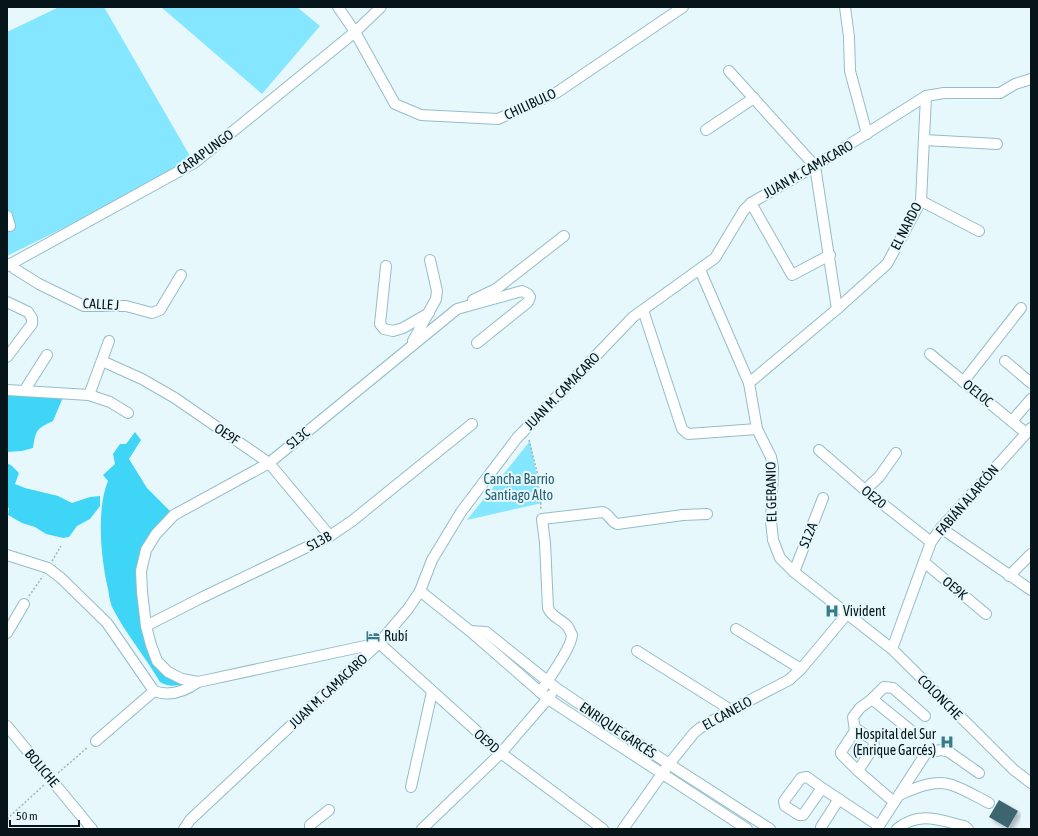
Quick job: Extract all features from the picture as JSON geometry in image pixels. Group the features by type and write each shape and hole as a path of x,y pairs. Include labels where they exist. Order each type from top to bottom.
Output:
{"street":[{"name":"CHILIBULO","path":"338,7 355,32 395,104 421,115 498,119 556,93 683,7"},
{"name":"CARAPUNGO","path":"9,265 194,163 355,32 381,7"},
{"path":"845,7 849,37 850,71 867,134"},
{"path":"729,71 815,166 830,255 837,309 750,383"},
{"name":"JUAN M. CAMACARO","path":"184,829 190,820 379,643 408,609 420,591 432,560 461,512 526,428 633,317 700,270 719,254 744,210 751,202 815,166 926,96 944,93 1000,93 1015,84 1031,79"},
{"name":"EL NARDO","path":"837,309 887,264 921,201 926,96"},
{"path":"706,130 754,98"},
{"path":"924,140 997,144"},
{"path":"921,201 979,231"},
{"path":"751,202 792,275 830,255"},
{"path":"7,216 10,226"},
{"path":"457,309 468,302 496,289 564,236"},
{"path":"411,346 436,299 437,291 430,260"},
{"name":"CALLE J","path":"9,265 39,284 84,306 126,306 152,313 160,310 181,275"},
{"path":"386,266 380,324 384,330 394,331 403,328 429,312"},
{"name":"EL GERANIO","path":"700,270 750,383 757,429 771,457 771,521 773,540 780,558 794,572 847,614"},
{"name":"S13C","path":"198,682 182,679 168,672 157,661 151,645 146,626 141,571 146,550 156,534 174,515 269,463 457,309 522,291 528,294 530,297 528,302 477,343"},
{"path":"7,302 28,312 32,318 32,324 7,357"},
{"path":"963,382 1021,308"},
{"path":"643,310 682,429 688,434 757,429"},
{"path":"89,395 109,341"},
{"name":"OE10C","path":"930,354 1012,421 1028,430"},
{"path":"24,391 47,355"},
{"name":"OE9F","path":"102,361 142,378 162,390 269,463 330,536"},
{"path":"1005,361 1031,383"},
{"path":"7,390 89,395 110,402 128,413"},
{"path":"1012,421 1031,399"},
{"name":"S13B","path":"146,626 330,536 352,521 472,424"},
{"name":"FABIÁN ALARCÓN","path":"892,649 931,542 941,528 1028,430"},
{"name":"OE20","path":"819,450 865,490 931,542"},
{"path":"865,490 879,477 896,453"},
{"name":"S12A","path":"794,572 823,498"},
{"path":"540,692 570,645 572,635 567,626 555,618 548,608 545,544 542,519 603,512 608,514 612,521 616,524 683,515 707,514"},
{"path":"941,528 1031,590"},
{"path":"1009,576 1031,554"},
{"path":"7,555 48,568 61,578 107,623 154,691 161,694 170,694 187,690 198,682 379,643"},
{"name":"OE9K","path":"924,562 986,614"},
{"name":"ENRIQUE GARCÉS","path":"420,591 470,631 548,699 748,829"},
{"path":"7,633 24,604"},
{"name":"COLONCHE","path":"847,614 892,649 1014,770 1031,783"},
{"name":"EL CANELO","path":"623,829 669,764 694,733 731,710 789,680 847,614"},
{"path":"736,629 800,669"},
{"name":"ENRIQUE GARCÉS","path":"470,631 486,632 547,682 669,764 770,829"},
{"name":"OE9D","path":"379,643 501,753 604,829"},
{"path":"637,651 731,710"},
{"path":"897,798 858,771 842,756 841,752 855,731 853,718 860,708 884,687 893,688 925,716"},
{"path":"422,829 501,753 556,688"},
{"path":"96,741 154,691"},
{"path":"411,788 432,692"},
{"path":"872,699 914,733"},
{"name":"BOLICHE","path":"7,726 92,829"},
{"path":"855,731 858,730 873,740 874,743 874,746 858,771"},
{"path":"822,788 878,828 926,753 941,750 949,752 979,773"},
{"path":"897,798 919,787 936,784 951,785 989,803"},
{"path":"821,827 839,799"},
{"path":"310,829 310,825 329,810"},
{"path":"897,829 911,820 921,818 931,818 964,826 968,829"}],"path":[{"path":"526,428 538,480 542,519"},
{"path":"24,604 61,546"},
{"path":"7,819 96,741"}],"green space":[{"path":"59,7 104,7 194,163 7,256 7,32"},
{"path":"161,7 297,7 320,26 262,94"},
{"name":"Cancha Barrio Santiago Alto","path":"530,441 542,503 467,520"}],"shaded area":[{"path":"7,393 64,395 53,421 40,428 36,434 33,448 22,451 7,452"},
{"path":"135,432 141,440 129,459 147,488 170,511 152,531 142,548 147,647 185,684 181,685 175,686 160,682 112,607 105,577 101,520 104,493 108,481 103,475 115,464 113,454 120,444 126,444"},
{"path":"7,463 19,473 15,484 58,496 72,503 90,497 100,496 100,506 90,519 77,526 69,537 63,538 46,534 35,527 22,523 8,515"}],"building":[{"path":"999,800 1018,811 1008,828 989,817"}],"place":[{"name":"Vivident","path":"832,611"},
{"name":"Rubí","path":"373,636"},
{"name":"Hospital del Sur (Enrique Garcés)","path":"947,742"}]}
